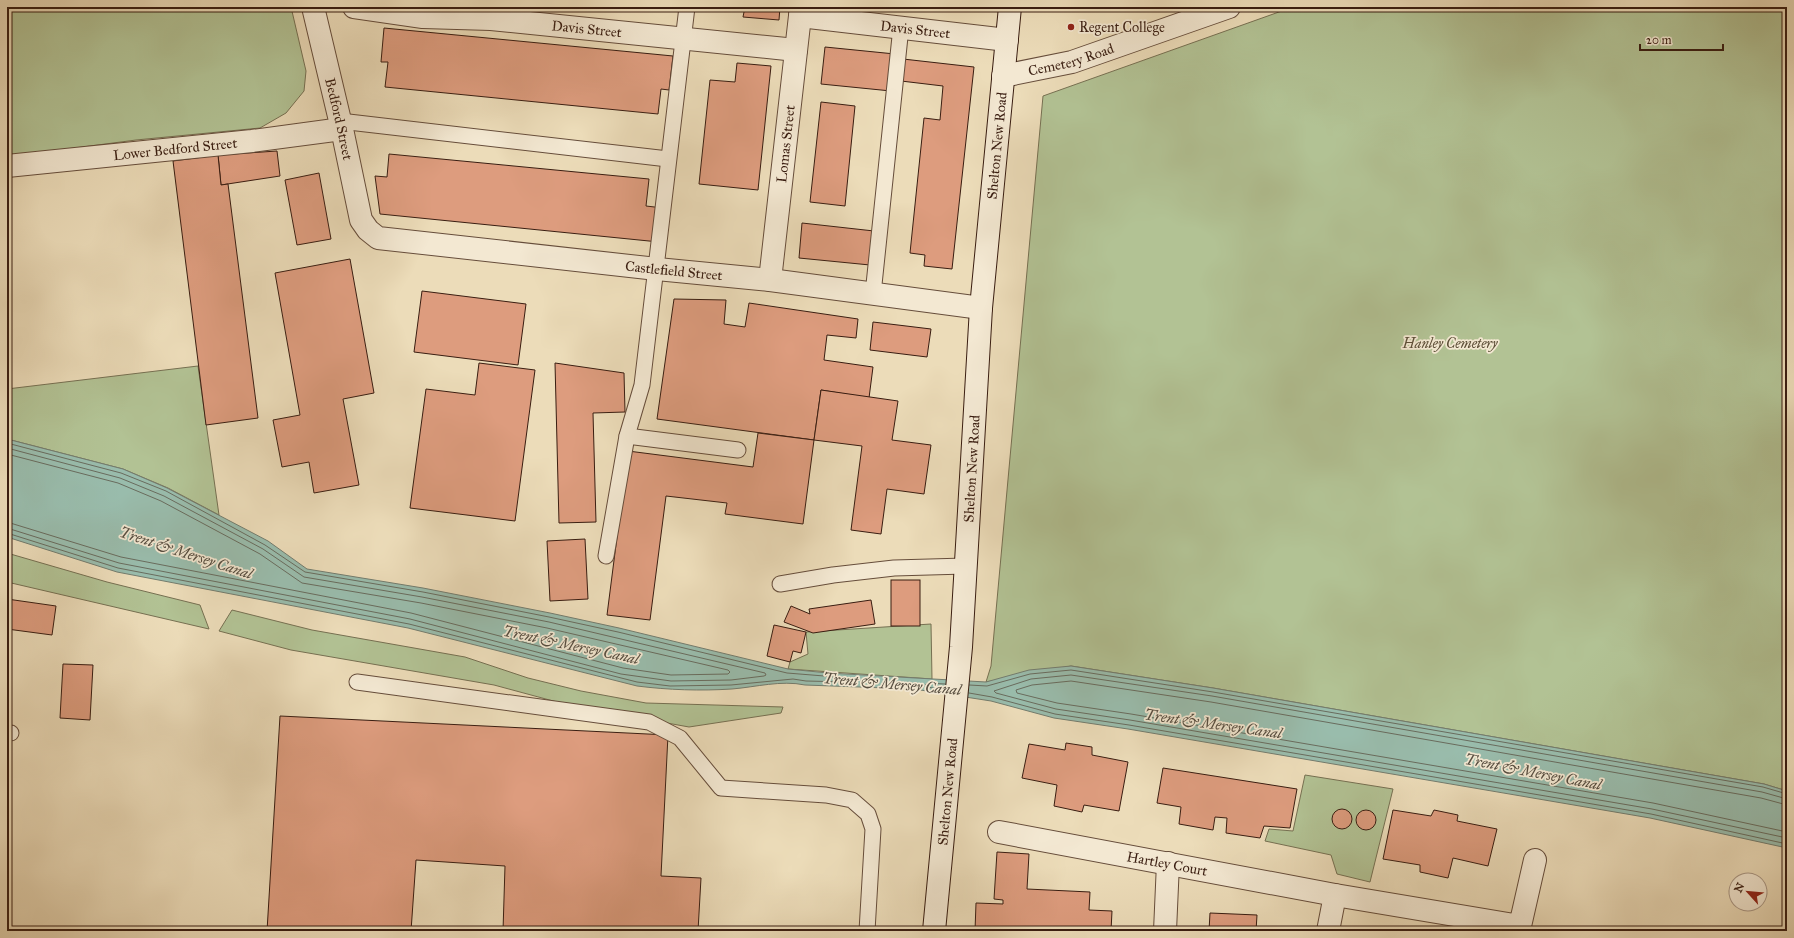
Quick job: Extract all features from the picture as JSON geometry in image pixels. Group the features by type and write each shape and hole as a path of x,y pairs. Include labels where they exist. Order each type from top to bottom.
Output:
{"street":[{"name":"Bedford Street","path":"313,7 341,125 361,220 368,230"},
{"name":"Davis Street","path":"354,7 423,16 491,20 796,50"},
{"name":"Shelton New Road","path":"934,931 961,647 981,308 1010,7"},
{"name":"Cemetery Road","path":"1003,76 1072,62 1229,7"},
{"name":"Davis Street","path":"800,12 901,27 1007,40"},
{"name":"Lomas Street","path":"770,280 800,12"},
{"name":"Lower Bedford Street","path":"7,166 252,141 341,125"},
{"name":"Castlefield Street","path":"368,230 378,238 770,280 981,308"},
{"name":"Hartley Court","path":"999,832 1335,894 1461,924 1520,926 1535,860"},
{"path":"1165,931 1168,863"},
{"path":"1328,931 1335,894"}],"lane":[{"path":"606,556 627,436 642,385 687,7"},
{"path":"873,294 901,27"},
{"path":"341,125 668,159"},
{"path":"627,436 738,450"},
{"path":"780,584 833,575 894,568 965,566"},
{"path":"357,682 649,722 680,738 721,788 826,795 852,800 868,814 873,829 867,931"}],"green space":[{"path":"7,7 291,7 306,71 304,91 286,113 260,128 136,140 13,156 7,152"},
{"name":"Hanley Cemetery","path":"1293,7 1787,7 1787,791 1764,784 1213,688 1071,666 986,682 991,666 1043,96"},
{"path":"198,366 219,515 168,488 123,469 7,439 7,389"},
{"path":"7,553 107,582 200,605 209,629 7,582"},
{"path":"232,610 312,630 465,657 528,678 581,691 646,703 783,707 781,713 689,727 568,705 494,685 291,650 219,631"},
{"path":"931,624 932,679 788,669 790,662 808,654 806,632"},
{"path":"1305,775 1393,789 1370,882 1337,874 1331,855 1265,841 1269,829 1293,831"}],"water":[{"name":"Trent & Mersey Canal","path":"7,439 123,469 167,488 268,541 307,569 423,588 550,613 619,628 788,669 828,673 986,682 1029,670 1071,666 1213,688 1764,784 1787,791 1787,848 1650,818 1128,729 1054,718 991,701 914,689 787,683 708,690 637,686 408,628 117,572 7,537"}],"building":[{"path":"745,7 780,7 779,20 743,17"},
{"path":"384,28 673,56 669,90 661,89 658,114 385,87 388,62 381,62"},
{"path":"825,47 895,54 891,91 821,84"},
{"path":"903,59 974,67 952,269 924,266 925,255 910,253 924,118 940,120 943,86 901,81"},
{"path":"737,63 771,66 758,190 699,184 710,80 735,82"},
{"path":"821,102 855,106 845,206 810,202"},
{"path":"277,151 280,176 221,185 218,155"},
{"path":"389,154 649,179 646,206 663,208 659,242 380,214 375,176 387,177"},
{"path":"218,155 221,185 228,184 258,418 206,425 173,161"},
{"path":"319,173 331,239 297,245 285,180"},
{"path":"802,223 874,231 870,265 799,258"},
{"path":"350,259 374,393 343,399 359,485 314,493 309,462 282,467 273,420 300,415 275,273"},
{"path":"422,291 526,304 518,365 414,352"},
{"path":"674,299 726,300 724,324 745,327 749,303 858,319 856,338 827,335 824,360 873,367 869,398 821,390 814,440 657,419"},
{"path":"873,322 931,329 927,357 870,350"},
{"path":"479,363 535,370 515,521 410,508 426,389 475,395"},
{"path":"555,363 624,373 625,412 593,413 596,522 559,523"},
{"path":"821,390 898,401 892,440 931,445 924,494 887,489 881,534 851,530 862,446 814,440"},
{"path":"758,433 814,440 803,524 725,514 727,503 666,496 650,620 607,615 628,451 753,467"},
{"path":"585,539 588,599 550,601 547,541"},
{"path":"891,580 920,580 920,626 891,626"},
{"path":"7,599 56,606 52,635 7,629"},
{"path":"871,600 875,624 813,633 784,622 791,606 810,614 809,609"},
{"path":"774,625 806,632 801,653 793,651 790,662 767,656"},
{"path":"63,664 93,665 90,720 60,718"},
{"path":"280,716 668,735 661,876 701,878 698,931 503,931 505,866 416,860 411,931 267,931"},
{"path":"1066,743 1092,747 1092,755 1128,762 1119,811 1084,805 1082,812 1054,806 1057,785 1022,778 1029,744 1065,750"},
{"path":"1163,768 1297,789 1290,828 1264,826 1260,838 1226,833 1227,818 1215,817 1213,830 1179,824 1181,807 1157,803"},
{"path":"1342,809 1349,812 1352,819 1349,826 1342,829 1335,826 1332,819 1335,812"},
{"path":"1366,810 1373,813 1376,820 1373,827 1366,830 1359,827 1356,820 1359,813"},
{"path":"1393,810 1431,816 1434,810 1458,815 1457,821 1497,829 1488,866 1453,858 1448,878 1420,872 1420,865 1383,859"},
{"path":"997,852 1029,854 1027,889 1090,892 1089,910 1112,911 1111,931 975,931 976,903 1003,904 1003,900 994,899"},
{"path":"1210,913 1257,915 1256,931 1209,931"}],"place":[{"name":"Regent College","path":"1071,27"}]}
